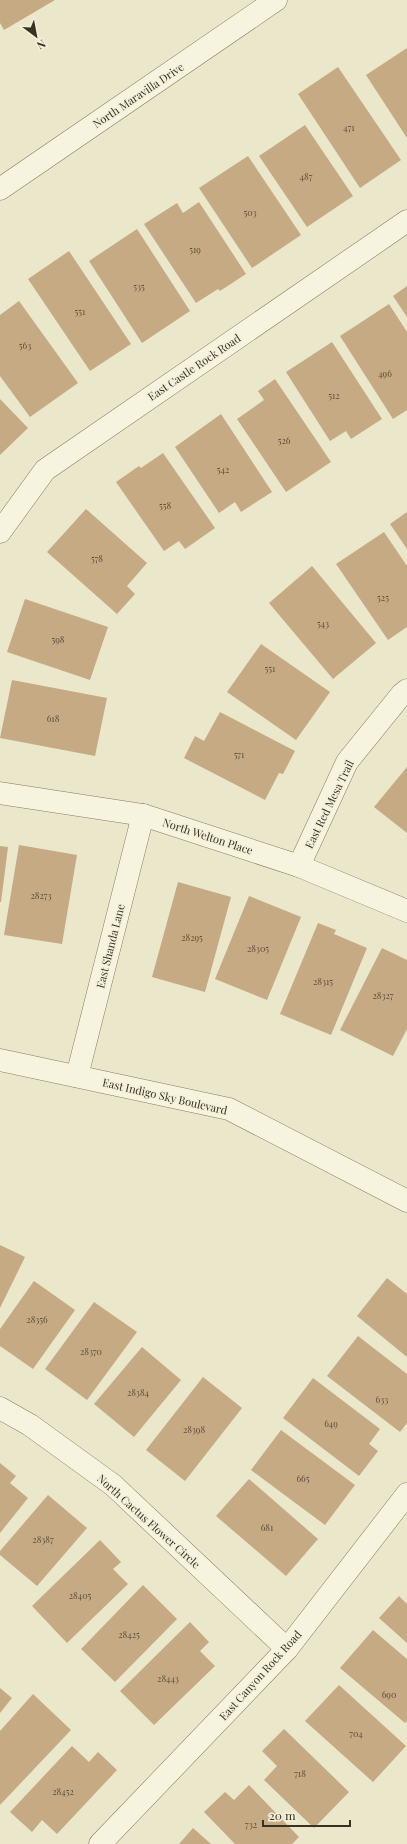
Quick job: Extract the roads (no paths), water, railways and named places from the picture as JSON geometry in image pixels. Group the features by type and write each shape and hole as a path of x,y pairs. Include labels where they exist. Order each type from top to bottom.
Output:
{"street":[{"name":"North Maravilla Drive","path":"0,189 276,0"},
{"name":"East Castle Rock Road","path":"0,532 45,470 407,221"},
{"name":"East Red Mesa Trail","path":"299,866 347,762 402,694 407,690"},
{"name":"North Welton Place","path":"0,793 143,815 299,866 407,911"},
{"name":"East Shanda Lane","path":"77,1076 143,815"},
{"name":"East Indigo Sky Boulevard","path":"0,1060 229,1108 407,1201"},
{"name":"North Cactus Flower Circle","path":"0,1408 30,1425 113,1485 287,1649"},
{"name":"East Canyon Rock Road","path":"100,1844 287,1649 405,1502"}]}
